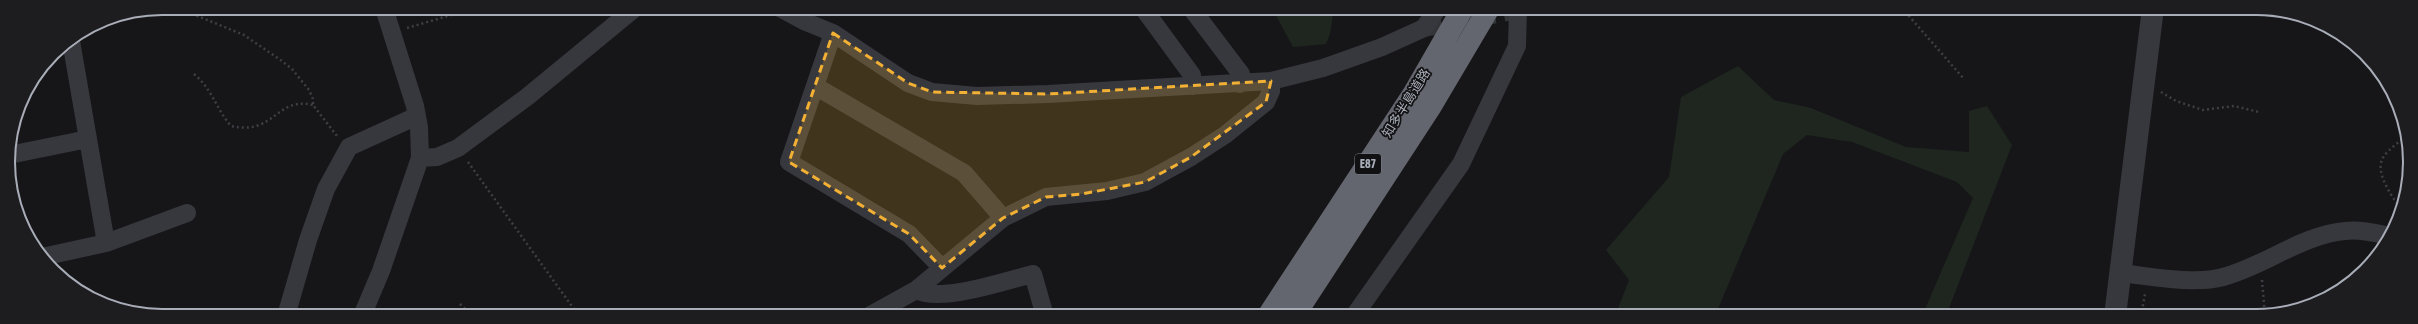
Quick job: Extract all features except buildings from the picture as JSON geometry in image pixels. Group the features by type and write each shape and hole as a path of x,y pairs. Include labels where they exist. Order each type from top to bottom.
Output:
{"highway":[{"name":"知多半島道路","path":"1273,309 1414,92 1459,15"},
{"name":"知多半島道路","path":"1299,309 1430,106 1485,15"}],"street":[{"path":"365,309 381,271 420,158 417,116 386,15"},
{"path":"420,158 437,157 458,148 527,97 627,15"},
{"path":"793,15 833,33 908,83 932,92 978,96 1048,94 1271,81 1323,68 1382,47 1424,28 1433,15"},
{"path":"1148,15 1192,75 1193,86"},
{"path":"1197,15 1241,74 1240,84"},
{"path":"1359,309 1461,164 1517,46 1518,15"},
{"path":"2116,309 2152,15"},
{"path":"833,33 789,162 909,234 942,268"},
{"path":"72,46 106,242"},
{"path":"882,309 916,290 1003,218 1046,197 1107,191 1145,182 1197,153 1254,113 1269,98 1271,81"},
{"path":"815,86 964,174 1003,218"},
{"path":"288,309 308,240 326,189 349,147 417,116"},
{"path":"15,154 88,139"},
{"path":"48,256 106,242 187,213"},
{"path":"2120,273 2183,278 2221,278 2256,265 2311,239 2345,231 2373,232 2384,235"},
{"path":"916,290 926,295 949,294 1033,274 1043,309"}],"path":[{"path":"195,15 244,35 292,69 309,90 313,99 313,105 329,126 349,147"},
{"path":"391,33 451,15"},
{"path":"1908,15 1964,79"},
{"path":"194,74 211,93 223,117 231,126 251,129 273,119 288,106 313,105"},
{"path":"2143,88 2152,88 2176,101 2203,110 2234,106 2259,112"},
{"path":"2397,203 2382,176 2381,163 2384,156 2401,140"},
{"path":"458,148 573,309"},
{"path":"2256,265 2261,274 2265,309"},
{"path":"2142,309 2148,275"},
{"path":"460,304 465,309"}],"highlighted area":[{"path":"833,33 908,83 932,92 1048,94 1271,81 1266,102 1191,157 1145,182 1082,194 1046,197 1003,218 942,268 909,234 789,162"}],"shaded area":[{"path":"1276,15 1333,15 1330,34 1326,44 1293,47"},
{"path":"1738,66 1774,100 1811,108 1906,147 1969,152 1969,111 1987,106 2012,145 1949,309 1925,309 1973,198 1957,182 1852,142 1807,135 1783,154 1718,309 1618,309 1629,280 1606,250 1669,177 1681,97"}],"tunnel":[{"path":"1424,28 1492,15"}]}
